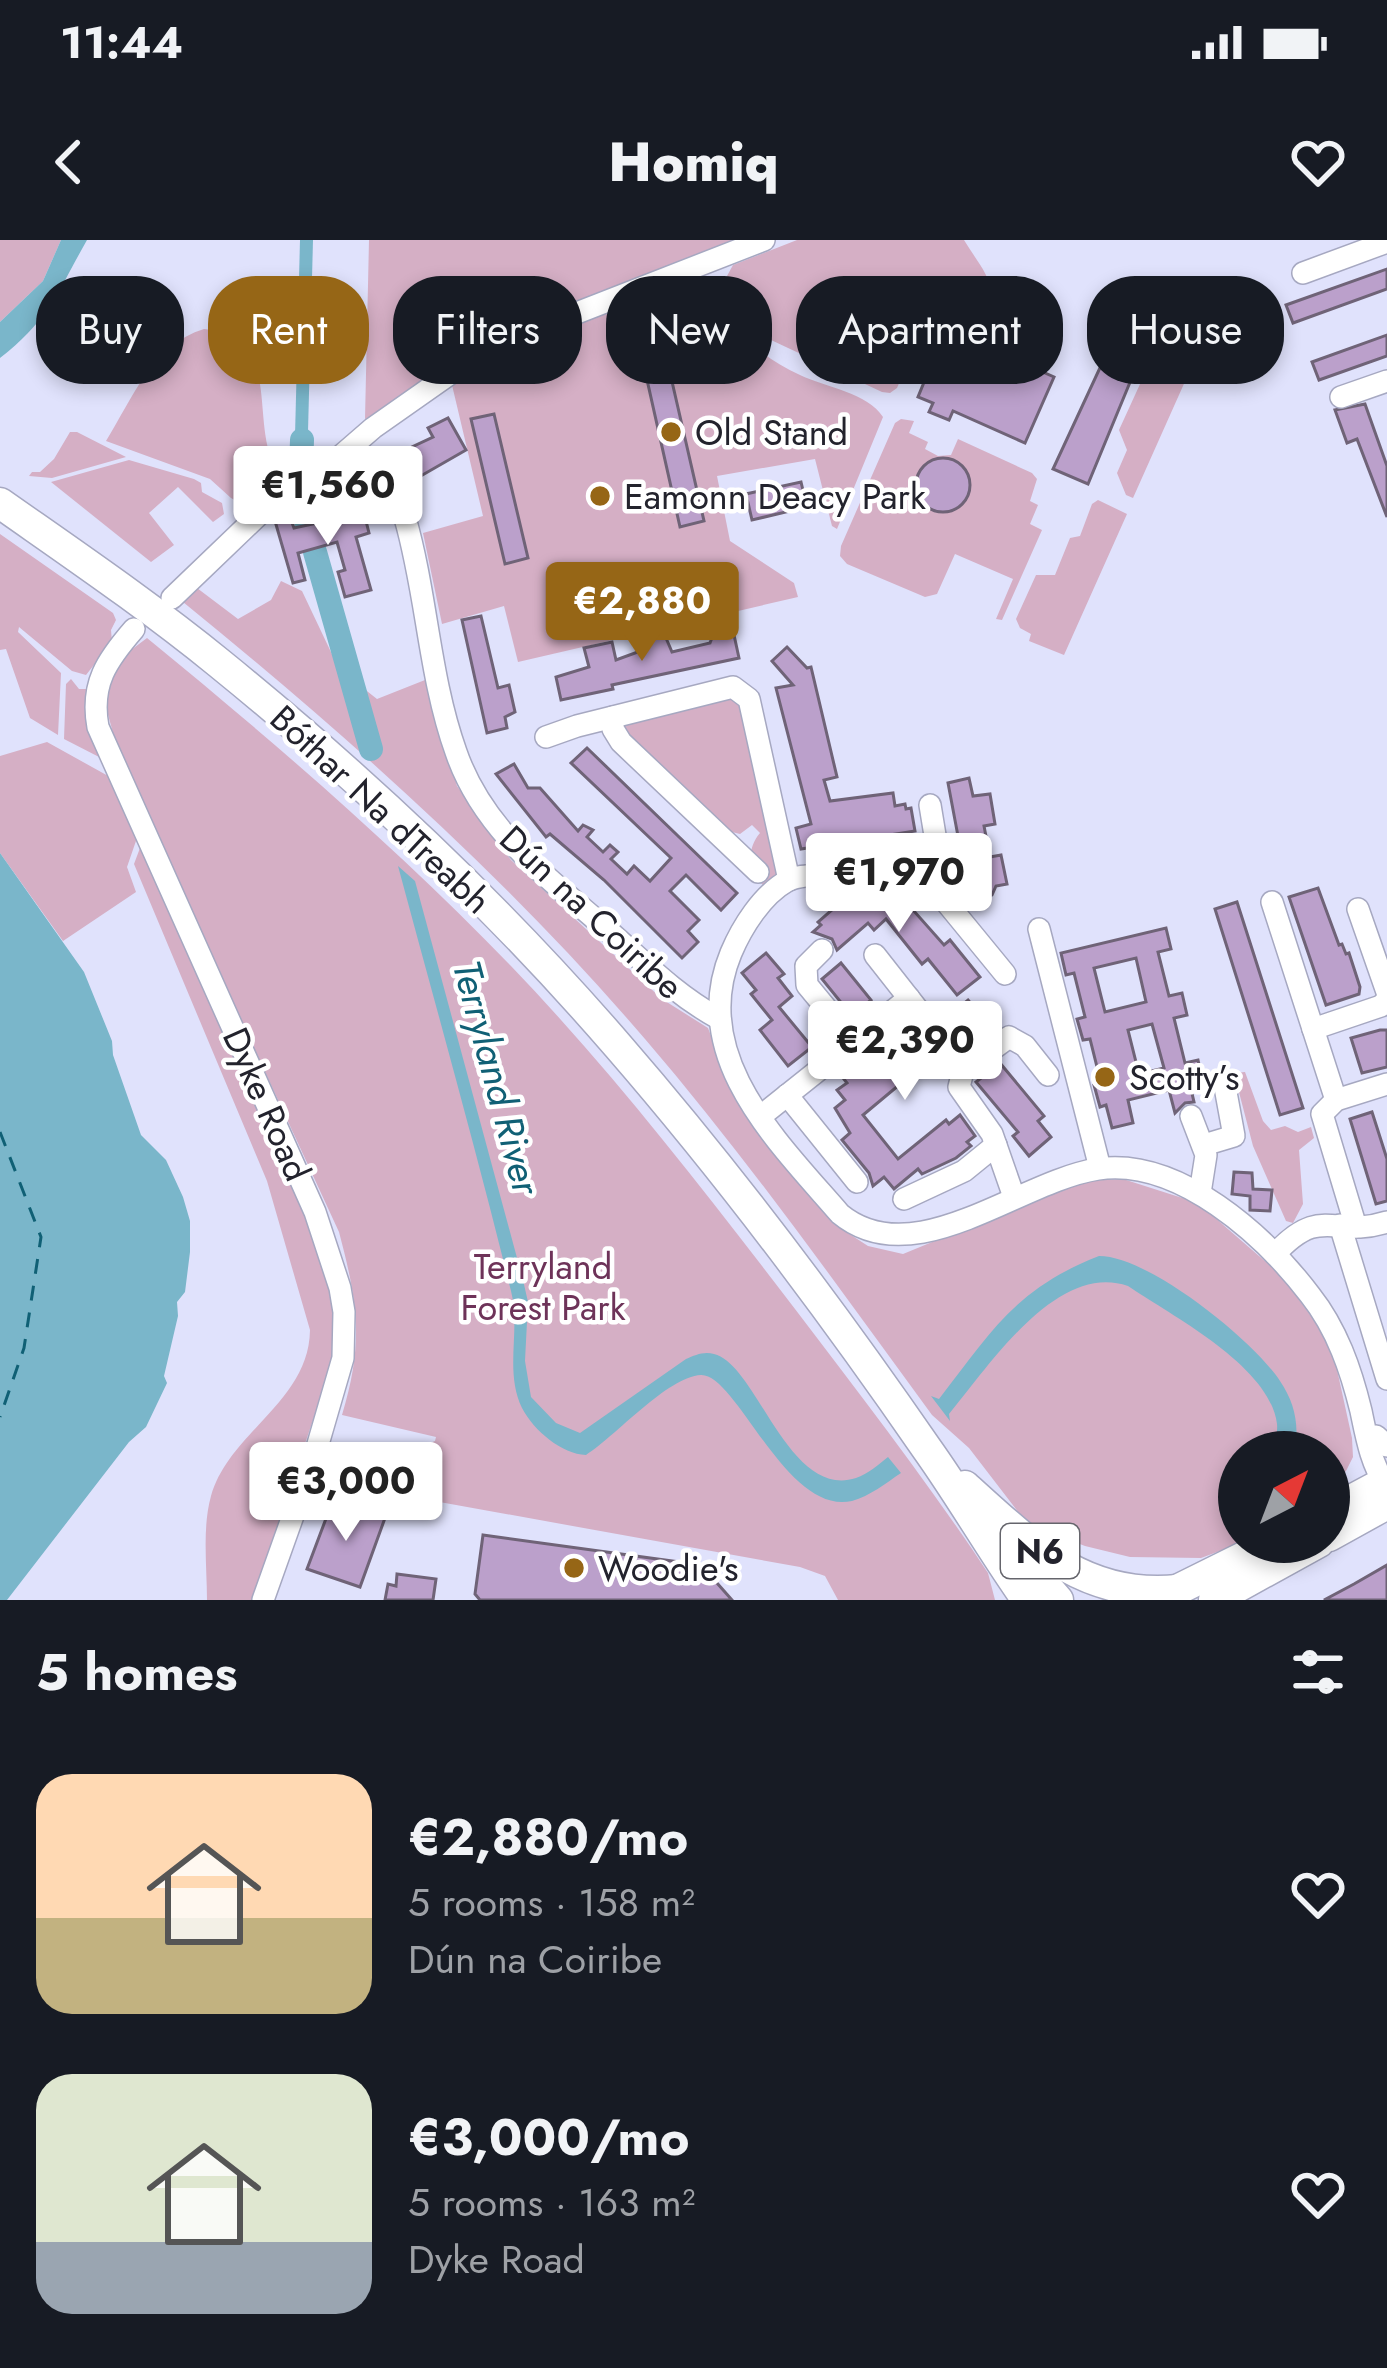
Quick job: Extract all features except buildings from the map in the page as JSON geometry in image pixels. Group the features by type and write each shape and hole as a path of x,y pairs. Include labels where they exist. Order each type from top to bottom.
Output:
{"highway":[{"name":"Bóthar Na dTreabh","path":"0,502 218,662 358,782 486,904 667,1104 797,1270 930,1453 1028,1600"},
{"name":"Bóthar Na dTreabh","path":"930,1453 1058,1600"},
{"name":"N6","path":"930,1453 1025,1540 1062,1565 1133,1592 1168,1595 1232,1563"},
{"path":"1350,1501 1386,1482"},
{"path":"1350,1516 1386,1482"},
{"path":"1214,1600 1281,1563"}],"street":[{"path":"172,598 269,505 314,480 373,428 467,362 546,325 764,240"},
{"path":"1303,273 1387,242"},
{"path":"1341,398 1386,384"},
{"name":"Dún na Coiribe","path":"404,518 442,707 457,756 483,808 519,851 673,990 718,1018"},
{"name":"Dyke Road","path":"134,628 112,655 97,685 98,727 315,1212 344,1312 337,1384 263,1600"},
{"path":"546,737 733,688 749,699 789,880 940,852"},
{"path":"614,717 620,742 758,872"},
{"path":"930,805 946,902 1005,974"},
{"name":"Dún na Coiribe","path":"789,880 755,912 736,940 721,977 718,1018 737,1082 840,1214 871,1231 909,1235 1100,1168 1155,1176 1199,1193 1274,1254 1332,1327 1361,1412 1365,1442 1386,1482"},
{"path":"1272,902 1336,1100"},
{"path":"1312,1029 1381,1006 1387,996 1358,909"},
{"path":"1039,929 1100,1168"},
{"path":"822,950 806,966 807,985 854,1042"},
{"path":"761,1116 854,1042 914,1004 875,955"},
{"path":"1014,1197 996,1145 959,1087 963,1072 1009,1036 1025,1046 1048,1075"},
{"path":"1387,1084 1336,1100 1322,1114 1348,1226 1343,1246 1387,1379"},
{"path":"1204,1145 1234,1136 1225,1087"},
{"path":"787,1095 857,1183"},
{"path":"1191,1116 1204,1145 1207,1168 1199,1193"},
{"path":"904,1199 964,1171 996,1145"},
{"path":"1274,1254 1300,1229 1315,1223 1387,1222"},
{"name":"Dún na Coiribe","path":"1361,1412 1381,1441 1386,1482"}],"green space":[{"path":"0,240 61,240 45,276 36,276 36,288 0,322"},
{"path":"369,240 734,240 644,276 606,276 606,292 582,304 582,276 393,276 393,384 431,384 365,419"},
{"path":"797,240 964,240 986,276 796,276 796,352 772,340 772,276 727,276 733,265"},
{"name":"Eamonn Deacy Park","path":"606,312 606,384 772,384 772,359 796,373 796,384 824,384 857,396 883,417 837,529 832,526 815,459 717,476 730,541 794,583 798,597 518,662 504,606 442,624 423,533 483,516 452,385 582,384 582,318"},
{"path":"208,330 208,384 259,384 269,452 276,458 290,458 294,475 247,507 210,479 106,441 140,384 184,384 186,336"},
{"path":"865,384 899,384 890,393"},
{"path":"1140,384 1184,384 1133,498 1126,495 1117,473 1127,450 1119,430"},
{"path":"914,421 909,433 928,442 925,449 938,456 951,455 958,439 1037,479 1030,501 1038,505 1030,524 1042,530 1002,620 996,619 1013,579 955,554 937,594 925,597 847,564 840,556 895,423"},
{"path":"70,432 126,457 52,478 29,476 54,459"},
{"path":"129,460 194,479 201,483 202,492 222,503 224,514 213,522 178,487 149,513 174,545 151,562 51,482"},
{"path":"1098,500 1127,514 1064,655 1029,641 1031,634 1016,619 1036,575 1055,575 1070,538 1080,536"},
{"path":"0,534 113,613 116,620 112,642 86,675 72,671 19,627 18,632 61,673 58,735 30,718 6,649 0,650"},
{"path":"281,581 302,591 339,669 377,699 425,680 457,786 511,860 662,999 708,1028 736,1101 834,1224 868,1246 903,1254 1081,1181 1123,1179 1198,1203 1282,1276 1321,1330 1336,1365 1352,1438 1350,1463 1350,1431 1218,1431 1218,1552 1201,1558 1130,1557 1085,1546 1022,1517 969,1448 932,1415 720,1131 592,979 424,810 183,602 197,588 238,619 271,600"},
{"name":"Terryland Forest Park","path":"147,638 379,838 468,922 580,1041 709,1198 899,1447 988,1573 995,1600 838,1600 825,1576 800,1567 434,1501 416,1505 402,1516 393,1510 405,1469 436,1437 342,1415 356,1323 339,1232 120,758 102,693 127,653"},
{"path":"71,679 79,689 86,689 85,706 101,758 64,739 66,684"},
{"path":"727,696 739,700 780,875 768,890 751,863 760,833 752,825 740,834 728,831 627,741 622,725"},
{"path":"47,742 110,777 137,838 127,867 136,892 63,941 0,853 0,756"},
{"path":"140,848 309,1220 332,1295 337,1333 330,1370 252,1600 207,1600 208,1508 220,1473 297,1377 310,1330 267,1181 134,864"},
{"path":"1245,1072 1263,1121 1271,1130 1285,1126 1298,1132 1311,1127 1314,1138 1299,1150 1303,1204 1293,1223 1286,1221 1253,1146 1234,1073"}],"water":[{"path":"61,240 87,240 68,276 45,276"},
{"path":"300,240 313,240 312,276 299,276"},
{"path":"36,288 36,323 0,358 0,322"},
{"path":"296,384 309,384 307,470 294,475"},
{"path":"0,853 84,972 112,1041 141,1135 166,1160 190,1221 185,1292 177,1302 164,1376 167,1383 146,1427 129,1442 7,1600 0,1600"},
{"path":"398,866 415,881 523,1280 531,1397 556,1423 580,1433 686,1359 710,1353 730,1363 811,1469 832,1479 856,1478 888,1457 901,1473 859,1499 828,1500 806,1488 730,1396 701,1375 658,1396 586,1455 558,1446 534,1425 522,1408 514,1380 511,1291"},
{"path":"1099,1256 1120,1260 1198,1303 1267,1364 1289,1398 1296,1431 1276,1431 1270,1403 1257,1382 1216,1344 1128,1286 1102,1282 1076,1289 1027,1323 949,1414 950,1421 931,1396 939,1399 990,1333 1025,1298"}],"waterway":[{"name":"Terryland River","path":"302,440 300,499 306,521"},
{"name":"Terryland River","path":"315,552 371,749"}],"ferry route":[{"path":"0,1132 41,1237 24,1348 0,1417"}],"place":[{"name":"Old Stand","path":"671,432"},
{"name":"Eamonn Deacy Park","path":"600,496"},
{"name":"Scotty’s","path":"1105,1077"},
{"name":"Woodie's","path":"574,1568"}]}
